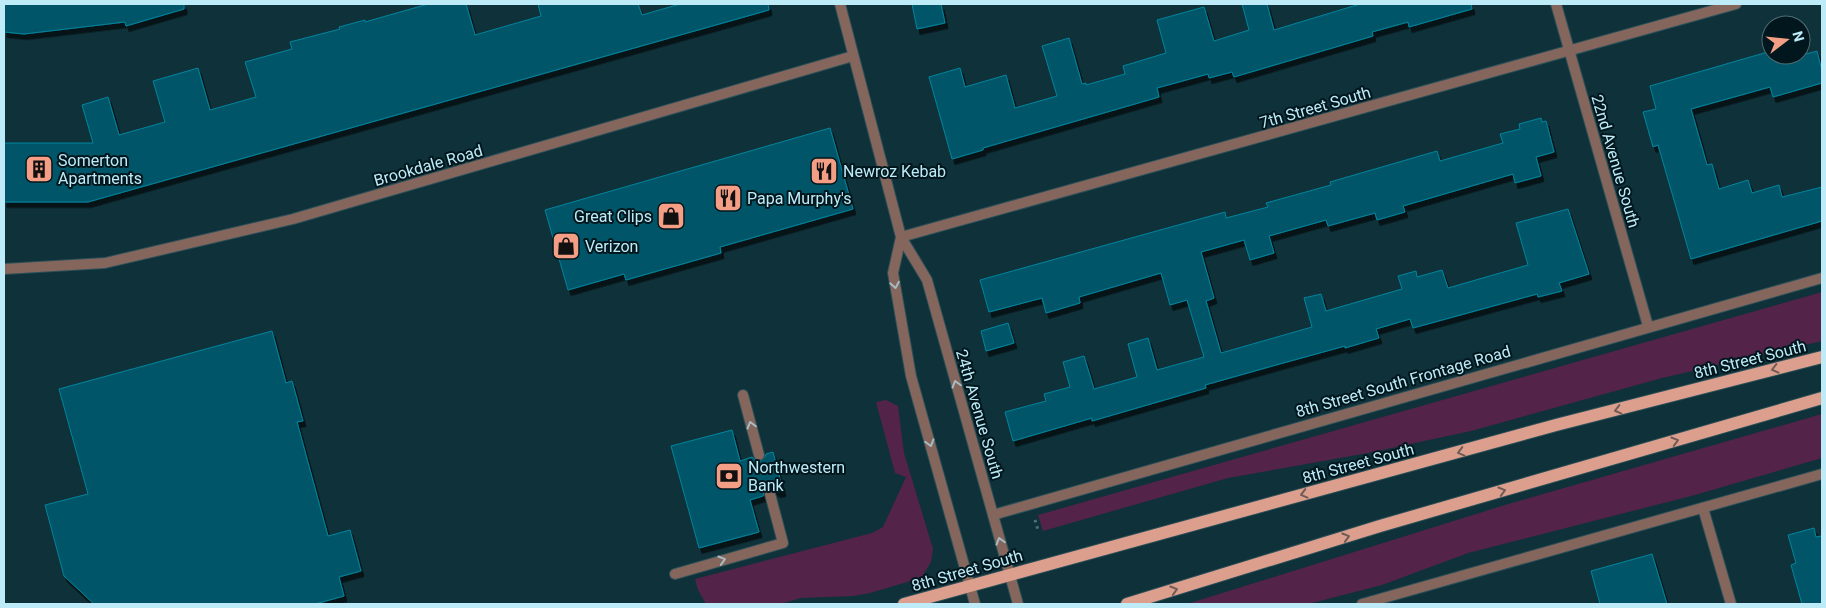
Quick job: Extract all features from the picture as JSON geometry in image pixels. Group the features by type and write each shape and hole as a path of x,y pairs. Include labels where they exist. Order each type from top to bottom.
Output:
{"main road":[{"name":"8th Street South","path":"904,604 1547,428 1822,357"},
{"path":"1127,604 1380,526 1822,398"}],"street":[{"name":"24th Avenue South","path":"840,4 901,237 927,280 1018,604"},
{"name":"22nd Avenue South","path":"1556,4 1648,326"},
{"name":"7th Street South","path":"901,237 1736,4"},
{"name":"Brookdale Road","path":"4,269 105,263 293,219 853,56"},
{"name":"24th Avenue South","path":"901,237 892,273 911,376 975,604"},
{"name":"8th Street South Frontage Road","path":"993,515 1648,326 1822,278"},
{"path":"743,395 759,455"},
{"path":"1362,604 1381,602 1822,474"},
{"path":"675,574 783,543 770,494"},
{"path":"1703,508 1731,604"}],"shaded area":[{"path":"1822,292 1822,341 1662,378 1471,431 1368,453 1228,478 1043,531 1038,515"},
{"path":"886,400 898,406 904,453 933,549 931,562 921,578 854,596 801,598 780,604 706,604 698,590 695,579 872,533 883,527 906,477 895,473 876,402"},
{"path":"1822,414 1822,458 1695,495 1468,553 1382,585 1308,604 1187,604 1505,505"}],"building":[{"path":"4,4 184,4 184,9 126,26 125,22 24,34 4,32"},
{"path":"428,4 466,4 475,35 541,16 538,4 638,4 642,15 680,4 768,4 769,10 88,202 4,202 4,143 93,143 82,105 108,97 119,135 165,122 153,81 198,68 210,110 256,97 245,62 292,49 290,42"},
{"path":"912,4 941,4 945,23 917,29"},
{"path":"1242,4 1267,4 1274,30 1360,4 1471,4 1472,9 1409,27 1408,22 1372,32 1373,36 1234,77 1232,72 1209,78 1208,74 1157,88 1159,97 983,148 983,150 952,159 929,77 960,68 965,87 1006,75 1015,108 1057,96 1042,46 1069,38 1082,84 1086,83 1086,85 1125,74 1123,66 1166,53 1157,20 1204,7 1214,41 1249,30"},
{"path":"1817,51 1822,71 1822,83 1773,97 1770,87 1691,109 1707,165 1712,164 1719,189 1748,180 1752,193 1779,185 1782,197 1822,187 1822,221 1691,259 1658,145 1653,147 1643,112 1656,109 1650,86 1761,54 1761,65 1811,65 1811,53"},
{"path":"1541,118 1542,122 1546,121 1554,152 1536,157 1541,176 1515,183 1513,174 1403,206 1405,212 1377,220 1375,213 1328,226 1326,220 1269,236 1274,253 1250,260 1244,240 1201,252 1214,298 1206,301 1221,353 1312,327 1304,298 1321,294 1326,311 1402,289 1398,276 1416,271 1417,277 1442,270 1448,288 1528,265 1516,223 1568,209 1589,274 1559,283 1562,291 1538,297 1537,294 1413,328 1410,319 1376,329 1379,338 1205,385 1206,388 1092,421 1092,418 1013,441 1005,412 1046,401 1044,394 1070,387 1063,362 1084,356 1094,389 1137,377 1128,344 1148,338 1157,370 1204,357 1187,300 1170,305 1161,273 1079,297 1080,303 1046,313 1042,298 989,312 980,280 1225,212 1226,218 1268,207 1266,203 1331,185 1330,182 1437,151 1440,161 1503,143 1500,134 1520,129 1519,124"},
{"path":"830,128 853,209 720,247 721,253 626,280 624,274 568,290 545,210"},
{"path":"1008,323 1014,343 986,351 981,331"},
{"path":"272,331 286,383 292,381 303,421 297,422 328,536 350,530 361,571 339,577 344,596 315,604 94,604 64,576 45,505 88,494 59,389"},
{"name":"Northwestern Bank","path":"732,430 740,461 752,457 757,461 761,461 766,454 773,452 783,491 777,492 772,488 768,488 763,496 750,500 759,532 699,548 671,446"},
{"path":"1814,528 1816,537 1822,536 1822,604 1802,604 1791,565 1796,563 1788,535"},
{"path":"1652,554 1667,604 1600,604 1591,571"}],"place":[{"name":"Somerton Apartments","path":"39,169"},
{"name":"Newroz Kebab","path":"824,171"},
{"name":"Papa Murphy's","path":"728,198"},
{"name":"Great Clips","path":"671,216"},
{"name":"Verizon","path":"566,246"},
{"name":"Northwestern Bank","path":"729,476"}]}
